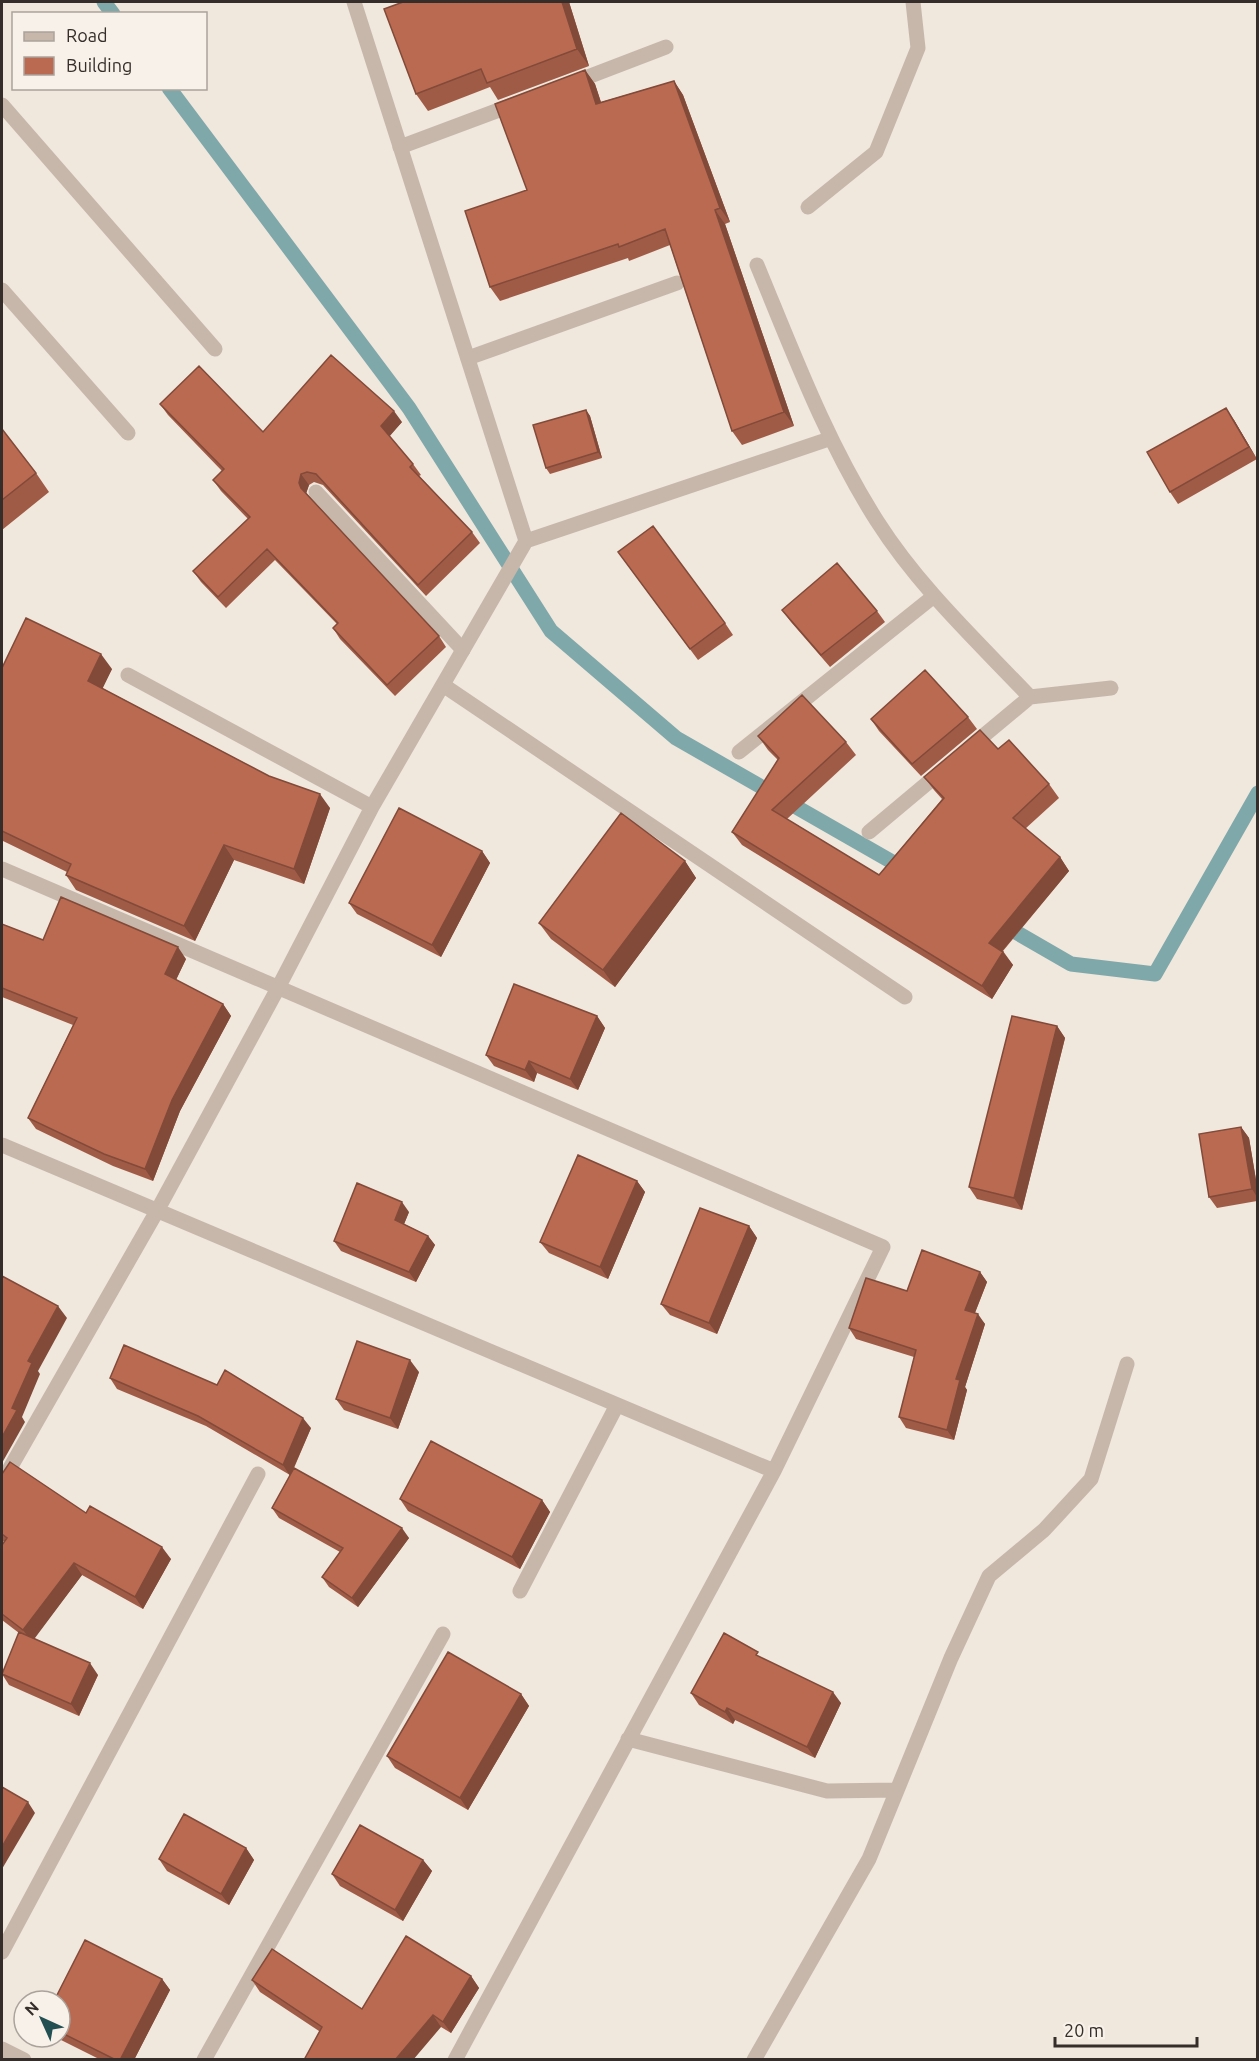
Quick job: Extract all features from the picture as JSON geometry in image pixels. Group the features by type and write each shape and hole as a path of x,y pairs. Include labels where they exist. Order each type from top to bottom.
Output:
{"street":[{"path":"354,2 525,544"},
{"path":"808,207 876,152 918,48 913,2"},
{"path":"555,89 666,47"},
{"path":"400,147 533,97"},
{"path":"2,105 215,349"},
{"path":"757,265 829,439 878,522 934,596 1030,697"},
{"path":"468,358 677,283"},
{"path":"2,290 128,433"},
{"path":"2,1482 157,1211 278,988 372,807 525,544 829,439"},
{"path":"316,492 463,650"},
{"path":"739,752 934,596"},
{"path":"128,675 372,807"},
{"path":"443,685 905,997"},
{"path":"869,832 1030,697 1111,688"},
{"path":"2,869 883,1247 774,1471 455,2060"},
{"path":"2,1145 774,1471"},
{"path":"754,2060 869,1859 951,1658 989,1576 1044,1530 1091,1479 1127,1364"},
{"path":"520,1591 617,1405"},
{"path":"2,1952 258,1474"},
{"path":"204,2060 443,1634"},
{"path":"628,1739 827,1791 897,1790"},
{"path":"2,2049 24,2060"}],"building":[{"path":"403,2 562,2 577,49 487,83 481,69 416,94 384,9"},
{"path":"585,70 596,104 674,81 720,208 715,210 784,412 732,431 665,229 619,247 618,244 490,287 465,211 527,190 495,104"},
{"path":"331,355 394,411 381,426 413,464 410,467 472,532 418,585 316,474 307,472 301,474 299,483 301,488 439,636 387,685 333,628 338,623 267,549 218,597 193,571 250,517 213,480 224,469 160,404 199,366 263,432"},
{"path":"1226,408 1249,447 1170,492 1147,452"},
{"path":"586,410 598,452 546,468 533,425"},
{"path":"2,429 36,473 2,500"},
{"path":"653,526 725,623 690,649 618,552"},
{"path":"837,563 877,611 821,655 782,610"},
{"path":"26,618 101,654 88,681 269,776 320,794 294,869 224,845 184,926 66,875 71,864 2,831 2,668"},
{"path":"925,670 968,717 912,764 871,719"},
{"path":"802,695 846,742 772,810 879,875 944,798 924,777 980,730 998,749 1009,740 1049,784 1013,818 1060,857 989,943 1003,952 982,986 732,832 779,758 758,736"},
{"path":"399,808 482,851 432,945 349,903"},
{"path":"621,813 685,861 603,970 539,923"},
{"path":"61,897 178,947 165,974 223,1004 172,1100 145,1169 104,1154 28,1118 77,1018 2,988 2,924 43,940"},
{"path":"514,984 597,1016 570,1079 529,1061 525,1070 486,1055"},
{"path":"1012,1016 1057,1026 1014,1198 969,1187"},
{"path":"1241,1127 1252,1189 1209,1197 1199,1134"},
{"path":"578,1155 637,1181 600,1267 540,1242"},
{"path":"357,1183 402,1202 395,1220 428,1236 409,1272 334,1241"},
{"path":"700,1208 749,1226 709,1323 661,1304"},
{"path":"922,1250 980,1272 965,1310 978,1314 956,1379 960,1380 947,1430 899,1417 916,1350 849,1328 866,1278 907,1291"},
{"path":"2,1276 58,1306 28,1361 32,1363 12,1408 17,1410 2,1437"},
{"path":"357,1341 410,1360 390,1418 336,1399"},
{"path":"124,1345 217,1385 225,1370 303,1418 283,1465 198,1416 110,1378"},
{"path":"431,1441 542,1500 512,1557 400,1499"},
{"path":"10,1462 86,1513 90,1506 162,1547 135,1597 74,1563 23,1630 2,1614 2,1545 7,1538 2,1534 2,1474"},
{"path":"294,1468 402,1528 352,1598 322,1577 343,1548 272,1508"},
{"path":"19,1632 90,1663 71,1704 2,1674"},
{"path":"724,1633 758,1652 756,1655 833,1692 807,1747 727,1708 725,1712 691,1693"},
{"path":"448,1652 521,1694 460,1798 387,1756"},
{"path":"2,1787 28,1802 2,1847"},
{"path":"184,1814 246,1848 221,1894 159,1859"},
{"path":"360,1825 423,1860 395,1910 332,1874"},
{"path":"406,1936 471,1976 443,2022 433,2015 395,2060 304,2060 322,2027 252,1980 272,1949 362,2009"},
{"path":"85,1940 162,1979 120,2060 72,2038 72,1989 60,1989"}],"waterway":[{"path":"104,2 112,12"},
{"path":"170,90 409,408 551,631 676,738 908,871"},
{"path":"1000,923 1071,964 1155,974 1258,793"}]}
